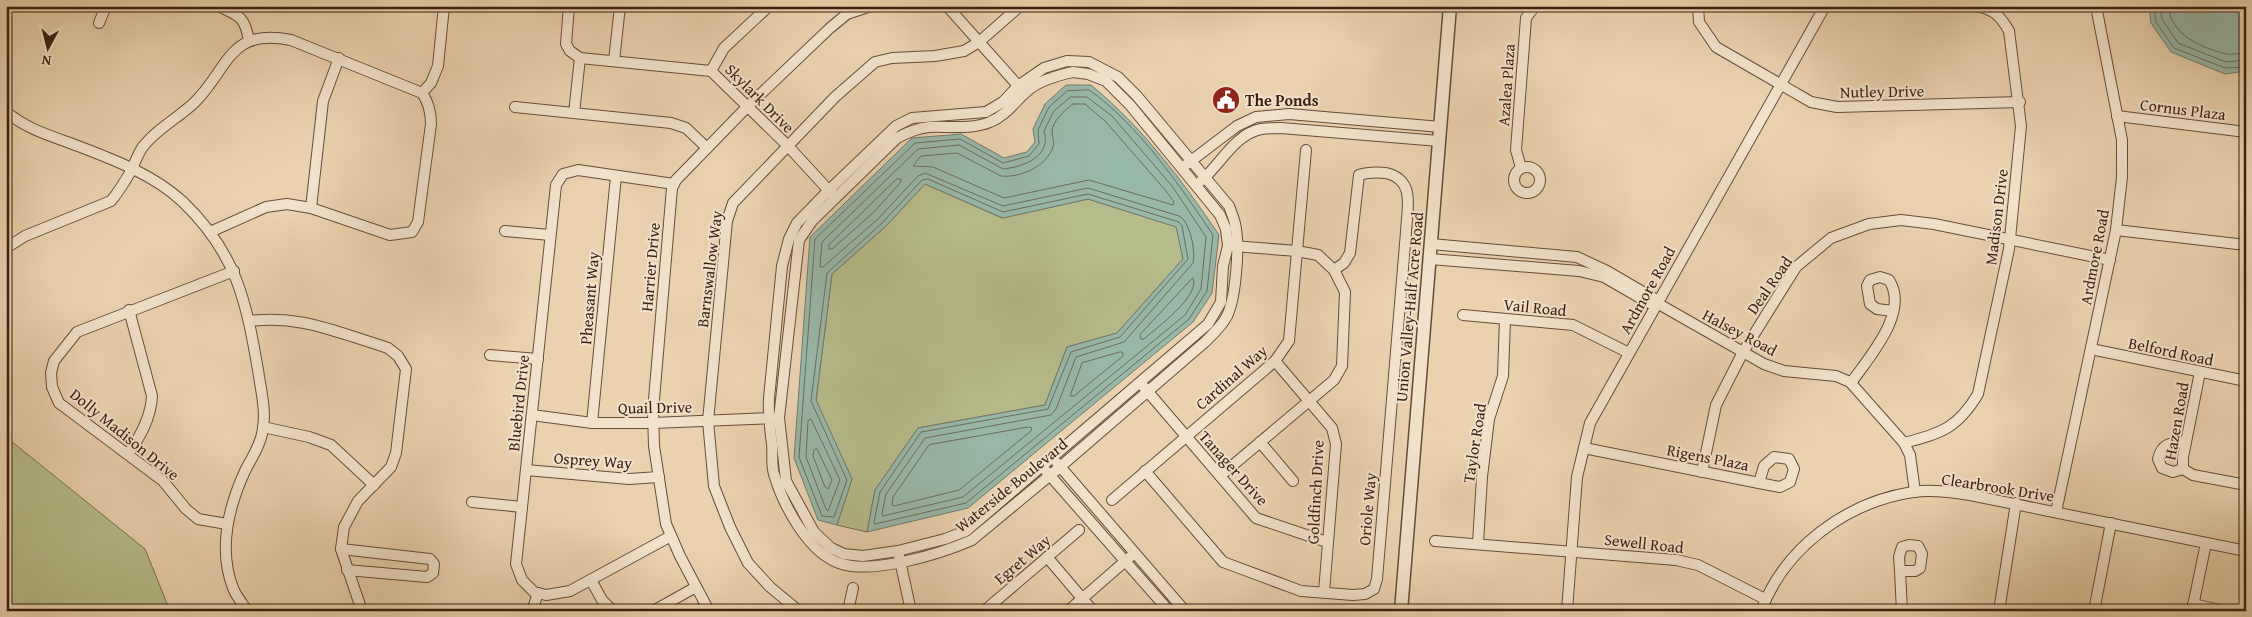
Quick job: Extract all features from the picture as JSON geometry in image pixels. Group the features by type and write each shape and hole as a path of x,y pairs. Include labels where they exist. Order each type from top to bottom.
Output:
{"street":[{"path":"99,23 106,6"},
{"path":"218,6 236,14 246,22 250,41"},
{"path":"422,94 431,84 438,66 444,6"},
{"path":"569,6 566,44 570,52 580,58 574,113"},
{"path":"614,61 620,6"},
{"path":"712,71 724,48 768,6"},
{"path":"674,184 747,107 830,28 845,10 871,6"},
{"path":"946,6 1022,90"},
{"name":"Barnswallow Way","path":"799,611 770,588 748,563 730,527 714,486 708,421 727,220 733,203 835,97 875,62 892,58 935,56 964,51 979,42 1020,6"},
{"name":"Union Valley-Half Acre Road","path":"1401,611 1450,6"},
{"name":"Azalea Plaza","path":"1521,168 1516,150 1526,18 1535,6"},
{"name":"Nutley Drive","path":"1698,6 1699,22 1716,47 1811,102 1837,108 2020,102"},
{"name":"Ardmore Road","path":"1567,611 1577,477 1590,422 1824,6"},
{"name":"Madison Drive","path":"1904,443 1937,434 1966,414 1978,394 2010,240 2022,126 2010,30 2002,18 1988,8 1974,6"},
{"name":"Ardmore Road","path":"2056,512 2116,230 2122,177 2122,140 2096,6"},
{"path":"6,248 25,236 111,201 132,169 145,144 196,102 224,62 238,47 250,41 272,36 304,44 422,94 431,113 431,124 418,222 412,232 390,235 311,208 287,204 266,207 210,232"},
{"path":"311,208 323,101 339,58"},
{"name":"Skylark Drive","path":"580,58 712,71 787,145 837,199"},
{"name":"Waterside Boulevard","path":"1191,160 1118,77 1090,62 1067,61 1044,68 1022,90 1006,113 989,123 966,127 928,127 911,131 897,138 837,199 812,221 798,240 779,418 786,481 814,532 831,548 844,554 863,556 898,551 946,539 966,531 1208,324 1221,302 1223,266 1233,246 1220,215 1130,105 1106,81 1088,74 1073,72 1056,75 1031,88 1022,90 986,112 912,118 896,126 828,190 797,223 789,239 782,266 768,418 773,472 782,494 810,543 822,555 853,567 870,568 955,548 972,540 1060,467 1219,328 1233,300 1233,246 1236,225 1229,206 1191,160"},
{"path":"515,107 671,123 686,128 707,148"},
{"path":"6,112 23,125 132,169 182,200 210,232 234,271 250,321 263,403 263,427 258,447 233,498 226,524 226,555 233,588 247,611"},
{"path":"1182,168 1237,126 1256,117 1289,114 1441,127"},
{"name":"Cornus Plaza","path":"2117,116 2246,132"},
{"path":"1196,185 1206,177 1226,153 1246,137 1259,130 1281,128 1440,141"},
{"name":"Cardinal Way","path":"1112,500 1275,361 1289,341 1306,150"},
{"name":"Bluebird Drive","path":"538,593 534,592 522,580 516,564 556,185 563,174 578,170 674,184"},
{"name":"Oriole Way","path":"1145,471 1224,562 1302,591 1365,594 1374,589 1377,578 1408,190 1402,181 1394,175 1380,172 1359,175 1350,254 1344,263 1334,270"},
{"name":"Pheasant Way","path":"592,423 616,176"},
{"name":"Harrier Drive","path":"674,184 653,424 666,524 709,611"},
{"name":"Deal Road","path":"1702,472 1716,405 1743,352 1796,267 1832,238 1869,224 1901,220 1934,224 2110,260"},
{"path":"505,230 550,236"},
{"path":"2116,230 2246,245"},
{"name":"Halsey Road","path":"1431,244 1577,258 1608,271 1655,298 1657,304"},
{"path":"1220,476 1334,380 1342,366 1345,292 1334,270 1318,256 1297,251 1233,246"},
{"path":"1497,250 1500,257 1497,264"},
{"name":"Halsey Road","path":"1430,259 1579,271 1604,277 1649,304 1657,304 1764,364 1784,371 1836,376 1851,383"},
{"name":"Dolly Madison Drive","path":"226,524 198,518 186,509 164,481 60,403 52,387 51,373 54,361 77,332 234,271"},
{"path":"128,454 138,440 152,410 152,396 130,310"},
{"path":"1892,311 1884,338 1851,383 1904,443 1910,455 1915,492"},
{"name":"Vail Road","path":"1463,315 1573,325 1629,353"},
{"path":"250,321 271,318 297,320 382,346 398,356 406,370 396,453 391,468 358,501 344,527 341,550 362,611"},
{"name":"Taylor Road","path":"1478,543 1482,477 1489,419 1504,376 1505,319"},
{"name":"Belford Road","path":"2090,349 2246,381"},
{"path":"490,355 538,359"},
{"name":"Goldfinch Drive","path":"1275,361 1332,428 1336,444 1324,592"},
{"name":"Hazen Road","path":"2200,372 2183,457 2183,469 2193,475 2246,485"},
{"name":"Tanager Drive","path":"1139,382 1256,518 1327,542"},
{"name":"Quail Drive","path":"532,415 592,423 653,424 779,418"},
{"path":"263,427 309,436 332,445 374,485"},
{"path":"1260,442 1292,481"},
{"path":"2183,469 2173,472 2162,468 2158,460 2160,450 2168,443 2186,442"},
{"name":"Rigens Plaza","path":"1584,448 1759,483"},
{"path":"1052,458 1186,611"},
{"path":"1042,466 1169,611"},
{"name":"Osprey Way","path":"526,470 629,479 659,477"},
{"name":"Clearbrook Drive","path":"1760,611 1784,568 1806,543 1833,523 1855,510 1877,501 1915,492 1954,492 2016,503 2246,551"},
{"path":"472,502 522,507"},
{"path":"1999,611 2016,503"},
{"path":"2094,611 2111,523"},
{"name":"Egret Way","path":"984,611 1079,530"},
{"path":"532,611 538,593 546,595 570,591 671,536"},
{"name":"Sewell Road","path":"1435,541 1572,550 1676,560 1698,565 1765,599"},
{"path":"2206,543 2192,608 2224,611"},
{"path":"341,550 430,559 434,564 433,573 427,577 347,570"},
{"path":"898,551 911,611"},
{"path":"1068,611 1135,553"},
{"path":"1047,557 1094,611"},
{"path":"1900,571 1902,611"},
{"path":"591,580 602,600 612,611"},
{"path":"654,611 696,587"},
{"path":"848,611 853,588"},
{"path":"1827,611 1838,611"}],"green space":[{"path":"925,184 1002,218 1088,199 1177,227 1183,259 1117,333 1067,347 1045,405 918,428 875,490 867,532 837,525 852,479 816,401 832,274 886,226"},
{"path":"6,437 145,549 170,611 6,611"}],"water":[{"path":"2149,6 2246,6 2246,71 2225,74 2171,52 2151,23"},
{"path":"1066,85 1091,85 1110,101 1144,136 1176,174 1205,214 1219,235 1212,293 1193,322 968,508 867,532 875,490 918,428 1045,405 1067,347 1117,333 1183,259 1176,227 1088,199 1003,218 925,184 886,226 832,274 816,400 852,479 837,525 818,520 794,458 810,237 912,138 961,134 1004,158 1027,152 1035,142 1033,129 1045,104"}],"place":[{"name":"The Ponds","path":"1226,100"}]}
